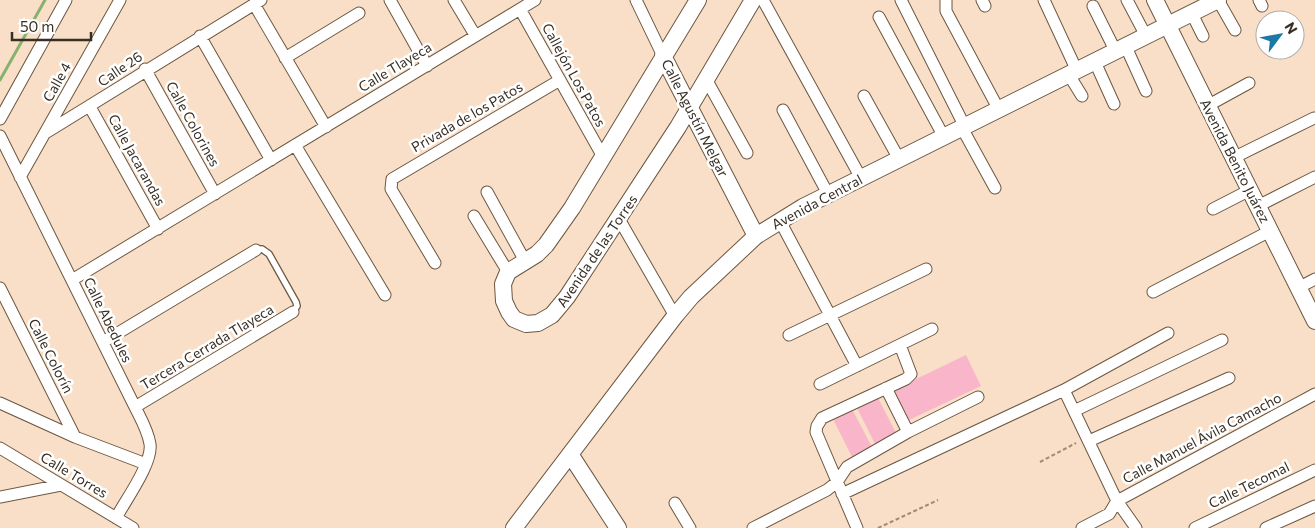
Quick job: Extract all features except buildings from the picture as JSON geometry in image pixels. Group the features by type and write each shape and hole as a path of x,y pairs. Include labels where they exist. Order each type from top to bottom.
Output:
{"main road":[{"path":"508,272 537,254 546,245 572,208 602,155 698,0"},
{"name":"Avenida de las Torres","path":"508,272 504,284 504,301 514,319 526,324 538,323 552,315 567,297 620,219 754,0"},
{"name":"Avenida Benito Juárez","path":"1155,0 1315,321"},
{"name":"Avenida Central","path":"514,528 691,297 756,236 828,194 1218,0"},
{"name":"Calle Agustín Melgar","path":"663,56 756,236"},
{"path":"570,454 618,528"}],"street":[{"path":"0,119 66,0"},
{"name":"Calle 4","path":"20,177 120,0"},
{"path":"390,0 427,66"},
{"path":"454,0 475,36"},
{"name":"Calle Tlayeca","path":"72,280 535,0"},
{"name":"Calle Agustín Melgar","path":"636,0 663,56"},
{"path":"763,0 860,178"},
{"path":"901,0 995,188"},
{"path":"946,0 946,11 999,110"},
{"path":"1044,0 1082,96"},
{"path":"1127,0 1146,36"},
{"path":"1218,0 1234,30"},
{"path":"258,2 285,58 326,127"},
{"name":"Calle 26","path":"46,132 90,107 145,69 258,2"},
{"path":"1093,6 1146,91"},
{"name":"Callejón Los Patos","path":"520,9 602,155"},
{"path":"285,58 359,13"},
{"path":"1192,14 1203,36"},
{"path":"879,17 944,137"},
{"path":"200,36 272,160"},
{"path":"1095,62 1114,104"},
{"name":"Calle Colorines","path":"145,69 215,194"},
{"path":"706,79 747,153"},
{"name":"Privada de los Patos","path":"435,263 391,189 390,182 395,177 560,80"},
{"path":"1207,106 1250,83"},
{"path":"864,96 899,159"},
{"name":"Calle Jacarandas","path":"90,107 158,228"},
{"path":"784,110 828,194"},
{"path":"1234,158 1314,118"},
{"name":"Calle Abedules","path":"0,136 135,407 150,444 150,453 146,464 116,518"},
{"path":"295,145 384,295"},
{"path":"1258,206 1315,177"},
{"path":"1213,209 1250,190"},
{"path":"488,192 525,262"},
{"path":"474,216 508,272"},
{"path":"620,219 676,316"},
{"path":"780,221 857,366"},
{"path":"1153,292 1270,231"},
{"path":"102,342 256,250"},
{"path":"789,335 829,314 926,269"},
{"path":"1298,288 1315,280"},
{"name":"Calle Colorín","path":"0,288 75,436"},
{"name":"Tercera Cerrada Tlayeca","path":"135,407 293,312"},
{"path":"820,384 932,329"},
{"path":"842,494 1064,390 1168,332"},
{"path":"1074,411 1222,340"},
{"path":"857,528 816,432 817,426 822,418 906,379 911,374 900,345"},
{"path":"1088,439 1229,378"},
{"path":"886,388 908,432"},
{"path":"1064,390 1117,501 1136,528"},
{"name":"Calle Manuel Ávila Camacho","path":"1082,528 1109,514 1117,501 1315,394"},
{"path":"753,528 827,490 837,482 847,467 908,432 978,397"},
{"path":"0,403 75,436 146,464"},
{"name":"Calle Torres","path":"0,448 133,528"},
{"name":"Calle Tecomal","path":"1196,528 1315,470"},
{"path":"0,497 61,485"},
{"path":"675,502 690,528"},
{"path":"1266,528 1315,506"}],"lane":[{"path":"256,250 262,249 269,254 296,302 297,306 293,312"}],"path":[{"path":"1040,462 1088,439"},
{"path":"878,528 938,500"}],"shaded area":[{"path":"966,355 981,386 909,420 893,390"},
{"path":"877,396 896,433 875,444 856,406"},
{"path":"851,407 872,447 852,457 832,417"}],"waterway":[{"path":"0,80 45,0"}]}
